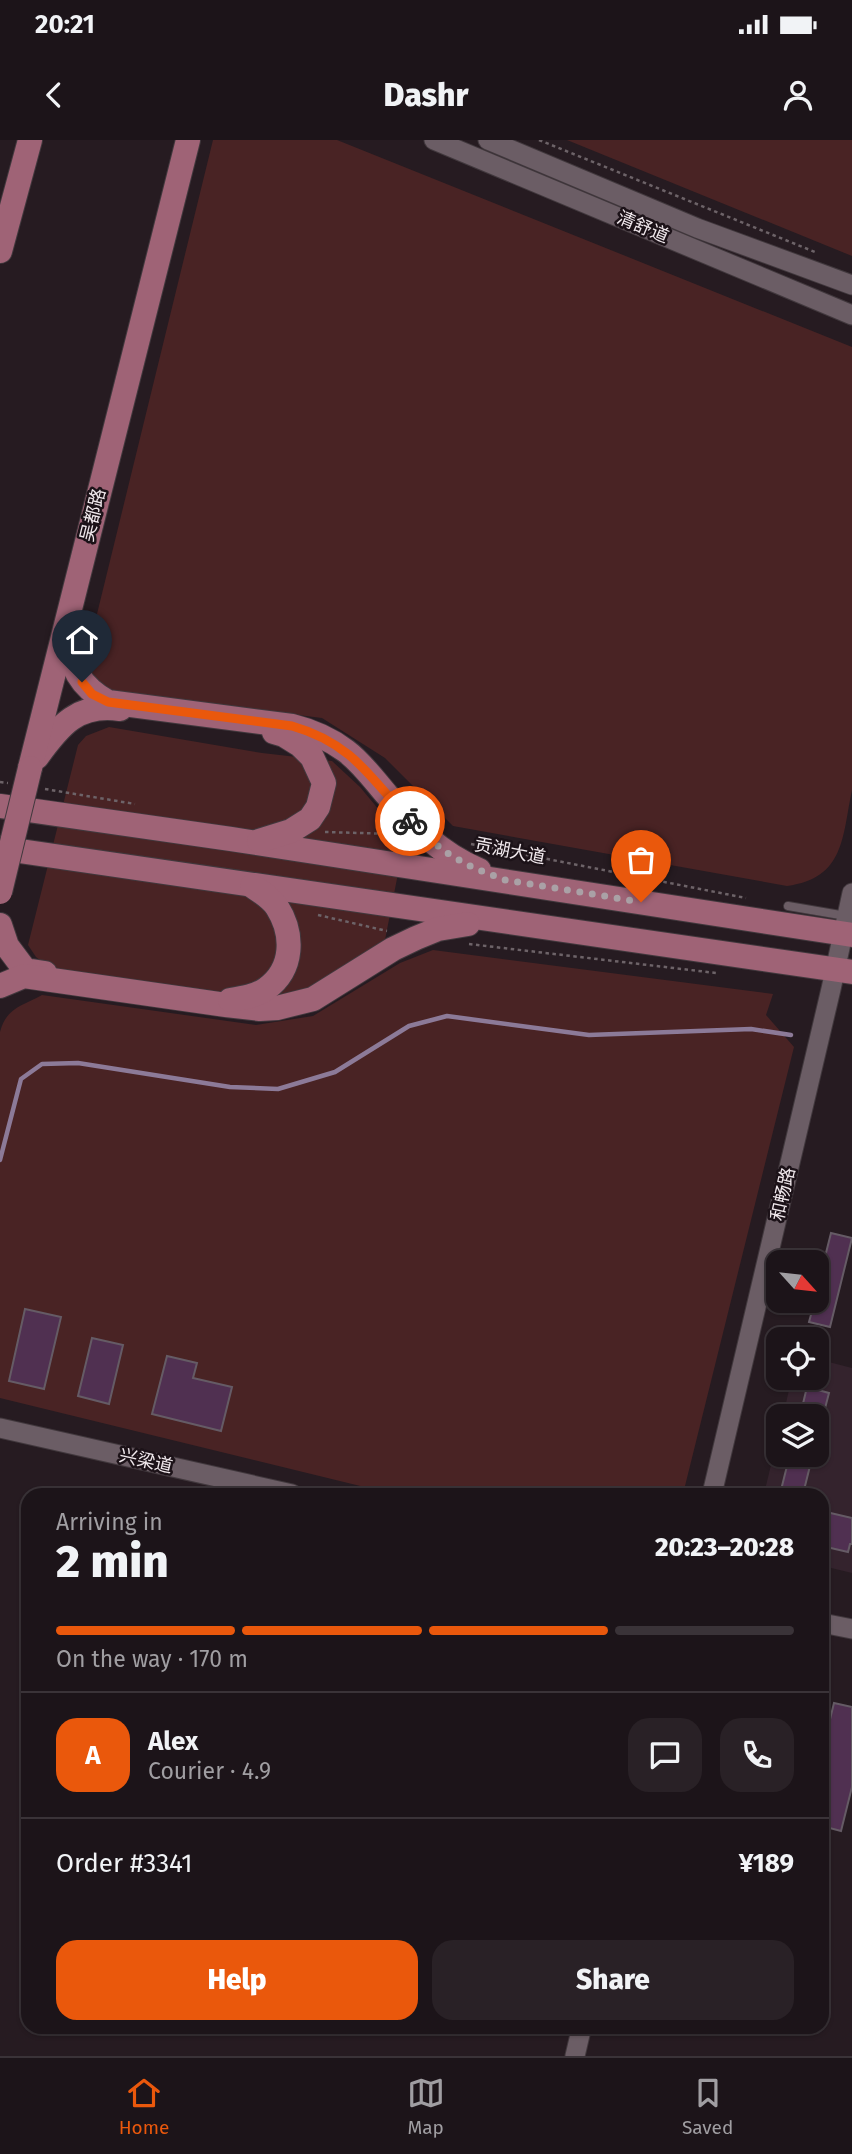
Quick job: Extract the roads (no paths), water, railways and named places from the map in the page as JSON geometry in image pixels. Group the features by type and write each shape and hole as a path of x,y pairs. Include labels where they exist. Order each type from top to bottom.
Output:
{"main road":[{"path":"0,251 30,140"},
{"path":"176,140 173,156 180,174"},
{"name":"吴都路","path":"0,891 188,140"},
{"path":"64,627 72,664 92,694 108,702 292,726 312,732 345,751 361,764 422,834 450,855 505,880"},
{"path":"28,780 53,735 66,721 85,711 107,707 265,729 284,735 300,745 312,757 324,783 317,807 310,819 291,831 255,842"},
{"name":"贡湖大道","path":"0,806 849,929"},
{"path":"0,848 844,972"},
{"path":"0,925 7,946 25,970 229,1000 248,997 265,990 277,979 290,950 289,935 276,905 248,884"},
{"path":"0,986 24,976 226,1005 277,1008 313,999 393,949 438,929 496,920"}],"street":[{"name":"清舒道","path":"434,140 852,314"},
{"name":"清舒道","path":"488,140 697,228 852,285"},
{"name":"和畅路","path":"720,1488 844,972 852,893"},
{"name":"和畅路","path":"714,1488 844,972"},
{"name":"兴梁道","path":"0,1428 265,1488"},
{"name":"兴梁道","path":"0,1440 217,1488"},
{"path":"829,1614 852,1619"},
{"path":"829,1624 852,1629"},
{"path":"575,2056 580,2034"},
{"path":"583,2056 588,2034"}],"lane":[{"path":"788,906 849,929"}],"waterway":[{"path":"0,1160 21,1079 42,1064 78,1063 230,1087 278,1089 335,1072 409,1026 447,1016 589,1035 751,1029 791,1035"}]}
